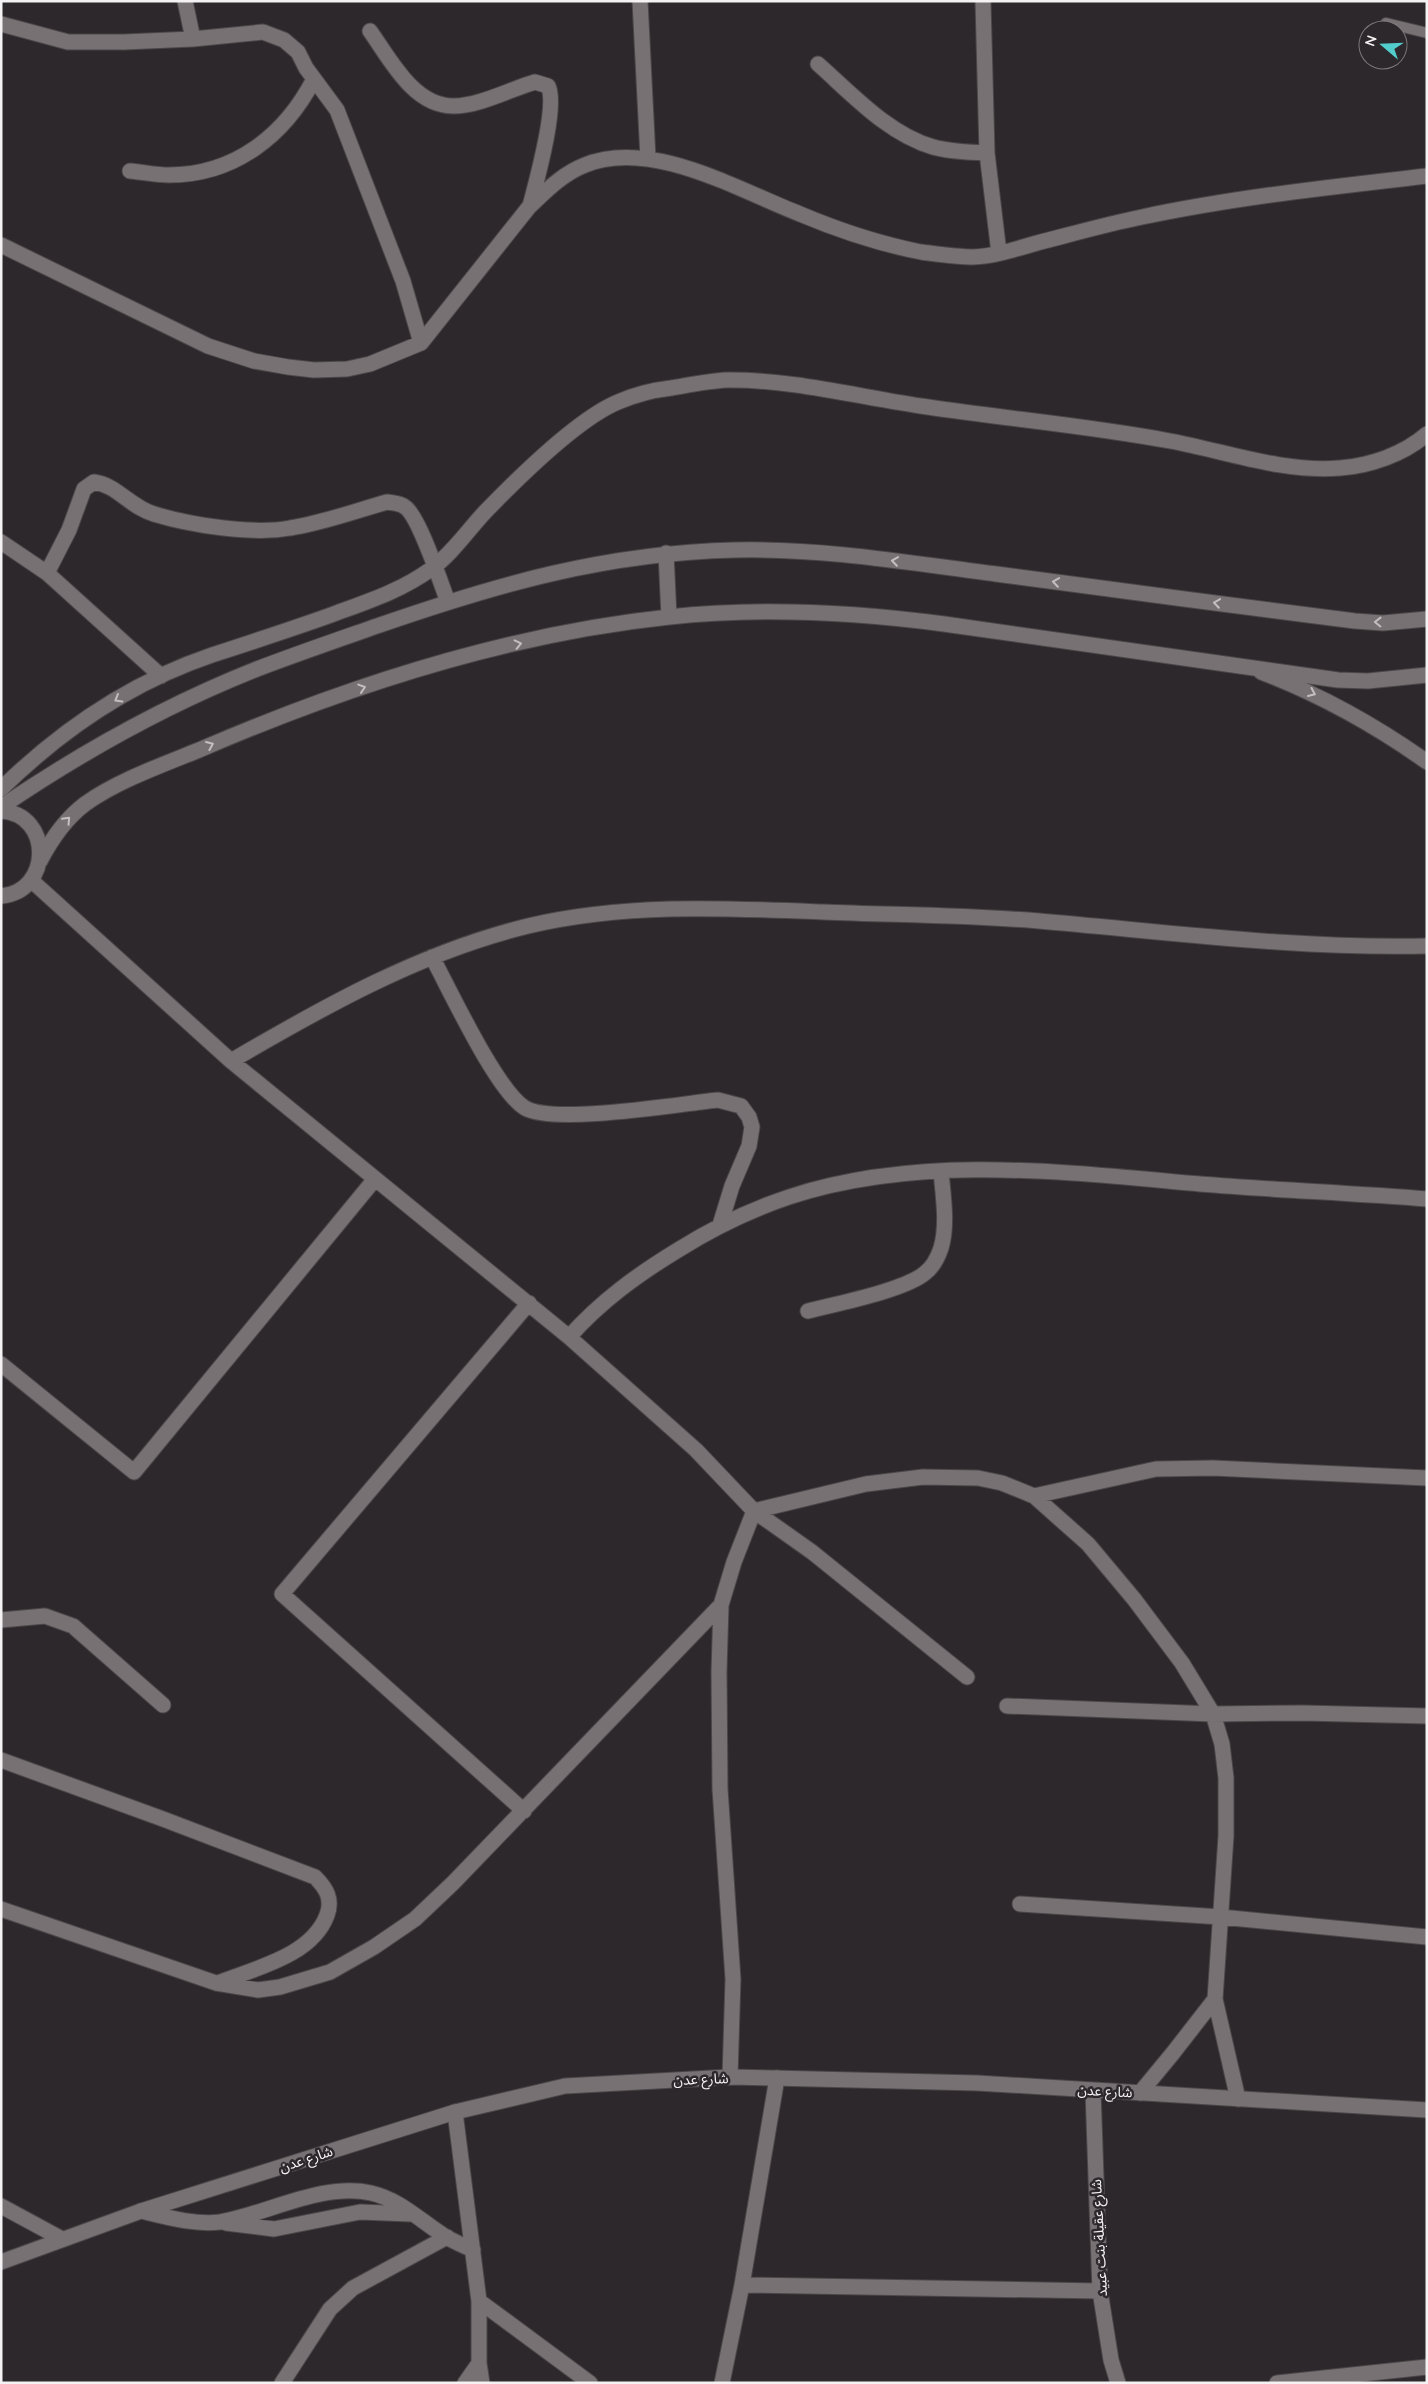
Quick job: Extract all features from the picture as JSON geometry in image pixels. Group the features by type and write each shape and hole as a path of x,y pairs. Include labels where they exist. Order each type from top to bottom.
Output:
{"street":[{"path":"186,1 193,39"},
{"path":"640,1 648,158"},
{"path":"983,1 987,153 999,253"},
{"path":"1,24 68,42 193,39 263,32 284,40 298,52 314,79 337,110 402,281 421,343"},
{"path":"370,31 407,83 421,94 444,105 454,106 504,94 536,82 548,86 551,91 545,142 530,208"},
{"path":"818,64 871,111 905,134 932,146 954,151 987,153"},
{"path":"130,171 169,175 207,170 233,162 278,131 302,102 314,79"},
{"path":"1,245 208,346 254,361 314,370 347,369 370,364 421,343 530,208 567,173 586,164 609,158 648,158 709,176 802,215 867,238 922,252 972,257 999,253 1142,217 1241,199 1427,176"},
{"path":"1,788 73,726 161,676 211,656 380,597 407,585 435,566 521,477 581,425 617,402 676,387 725,380 783,384 927,407 1167,440 1294,467 1341,468 1367,463 1391,456 1419,441 1427,434"},
{"path":"47,573 69,530 84,489 94,482 111,487 138,508 155,514 218,526 265,531 291,528 386,502 399,504 410,512 435,566 448,602"},
{"path":"1,542 47,573 161,676"},
{"path":"1,807 78,757 114,737 210,689 300,653 515,581 624,558 666,553 738,550 843,554 1355,622 1383,623 1427,619"},
{"path":"666,553 669,617"},
{"path":"1,896 14,894 32,881 40,860 60,827 74,813 96,797 176,759 289,714 410,673 569,632 669,617 771,611 887,616 1338,680 1378,680 1427,675"},
{"path":"1251,668 1332,703 1396,740 1427,762"},
{"path":"1,811 17,815 33,829 38,839 40,860"},
{"path":"32,881 231,1061 569,1337 696,1450 754,1511 812,1552 967,1677"},
{"path":"231,1061 312,1014 432,957 527,926 639,909 751,909 1034,920 1361,948 1427,946"},
{"path":"432,957 490,1065 509,1093 526,1108 559,1115 718,1100 741,1106 749,1117 752,1127 748,1146 732,1186 720,1224"},
{"path":"808,1311 900,1286 924,1274 936,1262 942,1246 944,1221 941,1171"},
{"path":"569,1337 602,1303 632,1278 720,1224 789,1197 862,1178 941,1171 1052,1171 1427,1199"},
{"path":"1,1364 134,1472 375,1179"},
{"path":"524,1811 282,1594 529,1303"},
{"path":"1034,1496 1156,1469 1213,1468 1427,1478"},
{"path":"754,1511 866,1484 923,1477 978,1478 1002,1483 1034,1496 1088,1544 1128,1592 1182,1663 1214,1714 1222,1744 1226,1778 1226,1836 1215,1999 1238,2099"},
{"path":"730,2078 733,1979 720,1789 719,1672 721,1605 734,1562 754,1511"},
{"path":"1,1909 216,1983 258,1990 280,1988 330,1972 374,1947 415,1919 524,1811 721,1605"},
{"path":"1,1620 45,1616 68,1623 163,1705"},
{"path":"1007,1706 1214,1714 1303,1712 1427,1716"},
{"path":"1,1760 164,1819 315,1877 321,1883 327,1892 329,1910 323,1927 303,1946 216,1983"},
{"path":"1020,1904 1221,1916 1427,1937"},
{"path":"1140,2093 1215,1999"},
{"name":"شارع عدن","path":"1,2262 141,2212 455,2112 566,2086 730,2078 977,2083 1427,2110"},
{"path":"722,2383 742,2285 777,2078"},
{"name":"شارع عقيلة بنت عبيد","path":"1093,2091 1100,2291 1111,2360 1118,2383"},
{"path":"455,2112 474,2250 479,2301 479,2363 482,2383"},
{"path":"219,2222 331,2192 356,2190 373,2193 388,2199 447,2237 474,2250"},
{"path":"1,2206 62,2239"},
{"path":"141,2212 185,2220 274,2229 360,2212 412,2214"},
{"path":"282,2383 330,2309 353,2288 447,2237"},
{"path":"742,2285 1100,2291"},
{"path":"479,2301 590,2383"},
{"path":"465,2383 479,2363"},
{"path":"1277,2383 1311,2381 1427,2367"}],"lane":[{"path":"1408,29 1427,33"}]}
